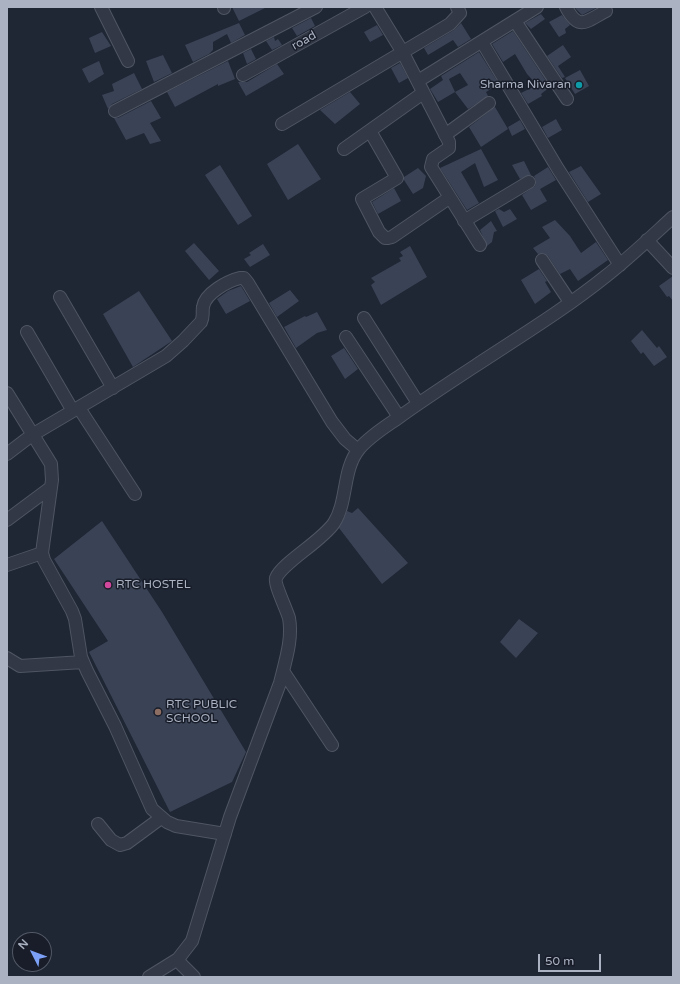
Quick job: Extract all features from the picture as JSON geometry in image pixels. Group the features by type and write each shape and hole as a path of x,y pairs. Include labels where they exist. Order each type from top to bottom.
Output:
{"street":[{"path":"101,7 128,61"},
{"path":"115,111 315,7"},
{"name":"road","path":"243,75 365,7"},
{"path":"375,7 402,51 450,145 449,148 433,159 431,167 464,222 480,244"},
{"path":"282,124 402,51 450,24 460,13 457,7"},
{"path":"418,81 537,7"},
{"path":"566,7 572,19 576,22 584,22 606,11"},
{"path":"515,21 567,99"},
{"path":"482,42 558,169 620,265"},
{"path":"344,149 423,93"},
{"path":"445,135 489,104"},
{"path":"370,131 397,178 362,199 382,236 388,238 392,237 450,198"},
{"path":"464,222 529,182"},
{"path":"149,977 177,960 185,952 192,941 225,834 283,671 290,631 285,603 275,584 276,577 282,570 318,540 334,523 342,500 349,468 358,450 374,435 418,403 570,302 620,265 673,217"},
{"path":"647,240 673,268"},
{"path":"542,260 570,302"},
{"path":"7,454 32,435 113,388 174,350 201,322 203,317 202,307 208,296 235,279 244,278 332,422 345,439 358,450"},
{"path":"60,297 113,388"},
{"path":"364,318 418,403"},
{"path":"27,332 76,409 135,494"},
{"path":"346,337 399,417"},
{"path":"7,393 51,464 50,488 42,553 48,569 67,600 75,619 83,662 152,809 161,818 176,826 225,834"},
{"path":"7,520 50,488"},
{"path":"7,565 42,553"},
{"path":"7,658 20,666 83,662"},
{"path":"283,671 332,745"},
{"path":"98,824 111,840 120,845 127,843 161,818"},
{"path":"177,960 194,977"}],"building":[{"path":"232,7 267,7 239,21"},
{"path":"598,7 582,15 575,8"},
{"path":"541,14 545,19 531,29 525,23"},
{"path":"562,15 570,25 565,29 566,33 559,37 549,22"},
{"path":"311,18 315,26 297,36 292,28"},
{"path":"239,23 245,35 231,43 227,34 213,42 213,50 209,54 193,62 185,45"},
{"path":"461,23 471,39 458,47 453,40 428,55 424,48 454,30"},
{"path":"377,25 383,35 370,42 364,32"},
{"path":"513,31 550,87 541,94 542,96 528,104 521,93 537,85 527,74 515,54 503,62 492,44"},
{"path":"102,32 111,46 95,53 89,38"},
{"path":"274,37 275,41 278,39 282,45 272,50 266,41"},
{"path":"563,45 571,57 558,66 565,77 562,78 547,56"},
{"path":"251,49 256,59 247,64 243,53"},
{"path":"479,52 499,84 486,92 488,96 468,109 455,92 438,102 430,89 443,80 441,76","holes":["460,73 468,85 455,92 449,79"]},
{"path":"163,55 172,73 154,82 146,61"},
{"path":"99,61 104,74 89,83 82,69"},
{"path":"228,61 235,79 218,86 218,84 175,107 167,92"},
{"path":"400,63 408,78 399,83 391,68"},
{"path":"277,64 284,74 246,96 238,82 247,82"},
{"path":"580,70 589,86 575,94 565,78"},
{"path":"134,73 142,89 112,104 108,109 102,95 114,91 112,84"},
{"path":"350,92 360,104 335,124 320,110"},
{"path":"151,101 161,118 150,123 161,141 150,144 144,133 126,140 114,118 118,118"},
{"path":"495,107 508,129 481,147 469,127"},
{"path":"556,119 562,130 548,138 542,127"},
{"path":"520,120 525,129 512,136 508,127"},
{"path":"298,144 321,179 288,200 267,164"},
{"path":"481,149 498,180 484,187 475,163 461,172 479,203 467,210 440,168"},
{"path":"524,161 531,175 520,179 512,165"},
{"path":"220,165 252,216 238,225 205,175"},
{"path":"581,166 601,194 588,202 569,172"},
{"path":"548,167 556,180 540,189 547,201 531,210 522,195 535,186 536,181 534,176"},
{"path":"418,168 426,176 423,188 413,194 404,180 404,177"},
{"path":"394,188 401,201 378,214 372,202"},
{"path":"499,209 504,212 510,209 517,219 503,227 495,211"},
{"path":"555,220 570,236 581,253 596,242 608,260 578,281 570,269 560,274 548,256 542,253 538,254 533,248 550,238 542,227"},
{"path":"491,221 497,231 494,232 492,242 487,246 480,230"},
{"path":"194,243 219,271 209,280 185,251"},
{"path":"263,244 270,255 250,267 244,259 251,255 249,253"},
{"path":"410,246 427,277 381,305 371,285 375,282 371,278 401,261 399,258 403,256 400,252"},
{"path":"539,269 547,281 545,282 551,292 535,304 521,280"},
{"path":"673,276 673,301 669,296 667,297 659,286"},
{"path":"241,286 250,301 226,314 217,299 228,291"},
{"path":"290,290 299,301 277,317 269,303"},
{"path":"139,291 172,341 133,367 103,314"},
{"path":"317,312 327,330 317,333 296,348 284,327 305,316 306,317"},
{"path":"642,330 657,348 659,346 667,357 654,366 643,352 641,354 631,341"},
{"path":"344,348 358,369 345,379 331,356"},
{"path":"358,508 408,563 382,584 339,528 347,511 352,513"},
{"path":"102,521 162,612 246,752 232,782 170,812 89,652 108,641 54,559"},
{"path":"519,619 538,633 516,658 500,642"}],"place":[{"name":"Sharma Nivaran","path":"579,85"},
{"name":"RTC HOSTEL","path":"108,585"},
{"name":"RTC PUBLIC SCHOOL","path":"158,712"}]}
